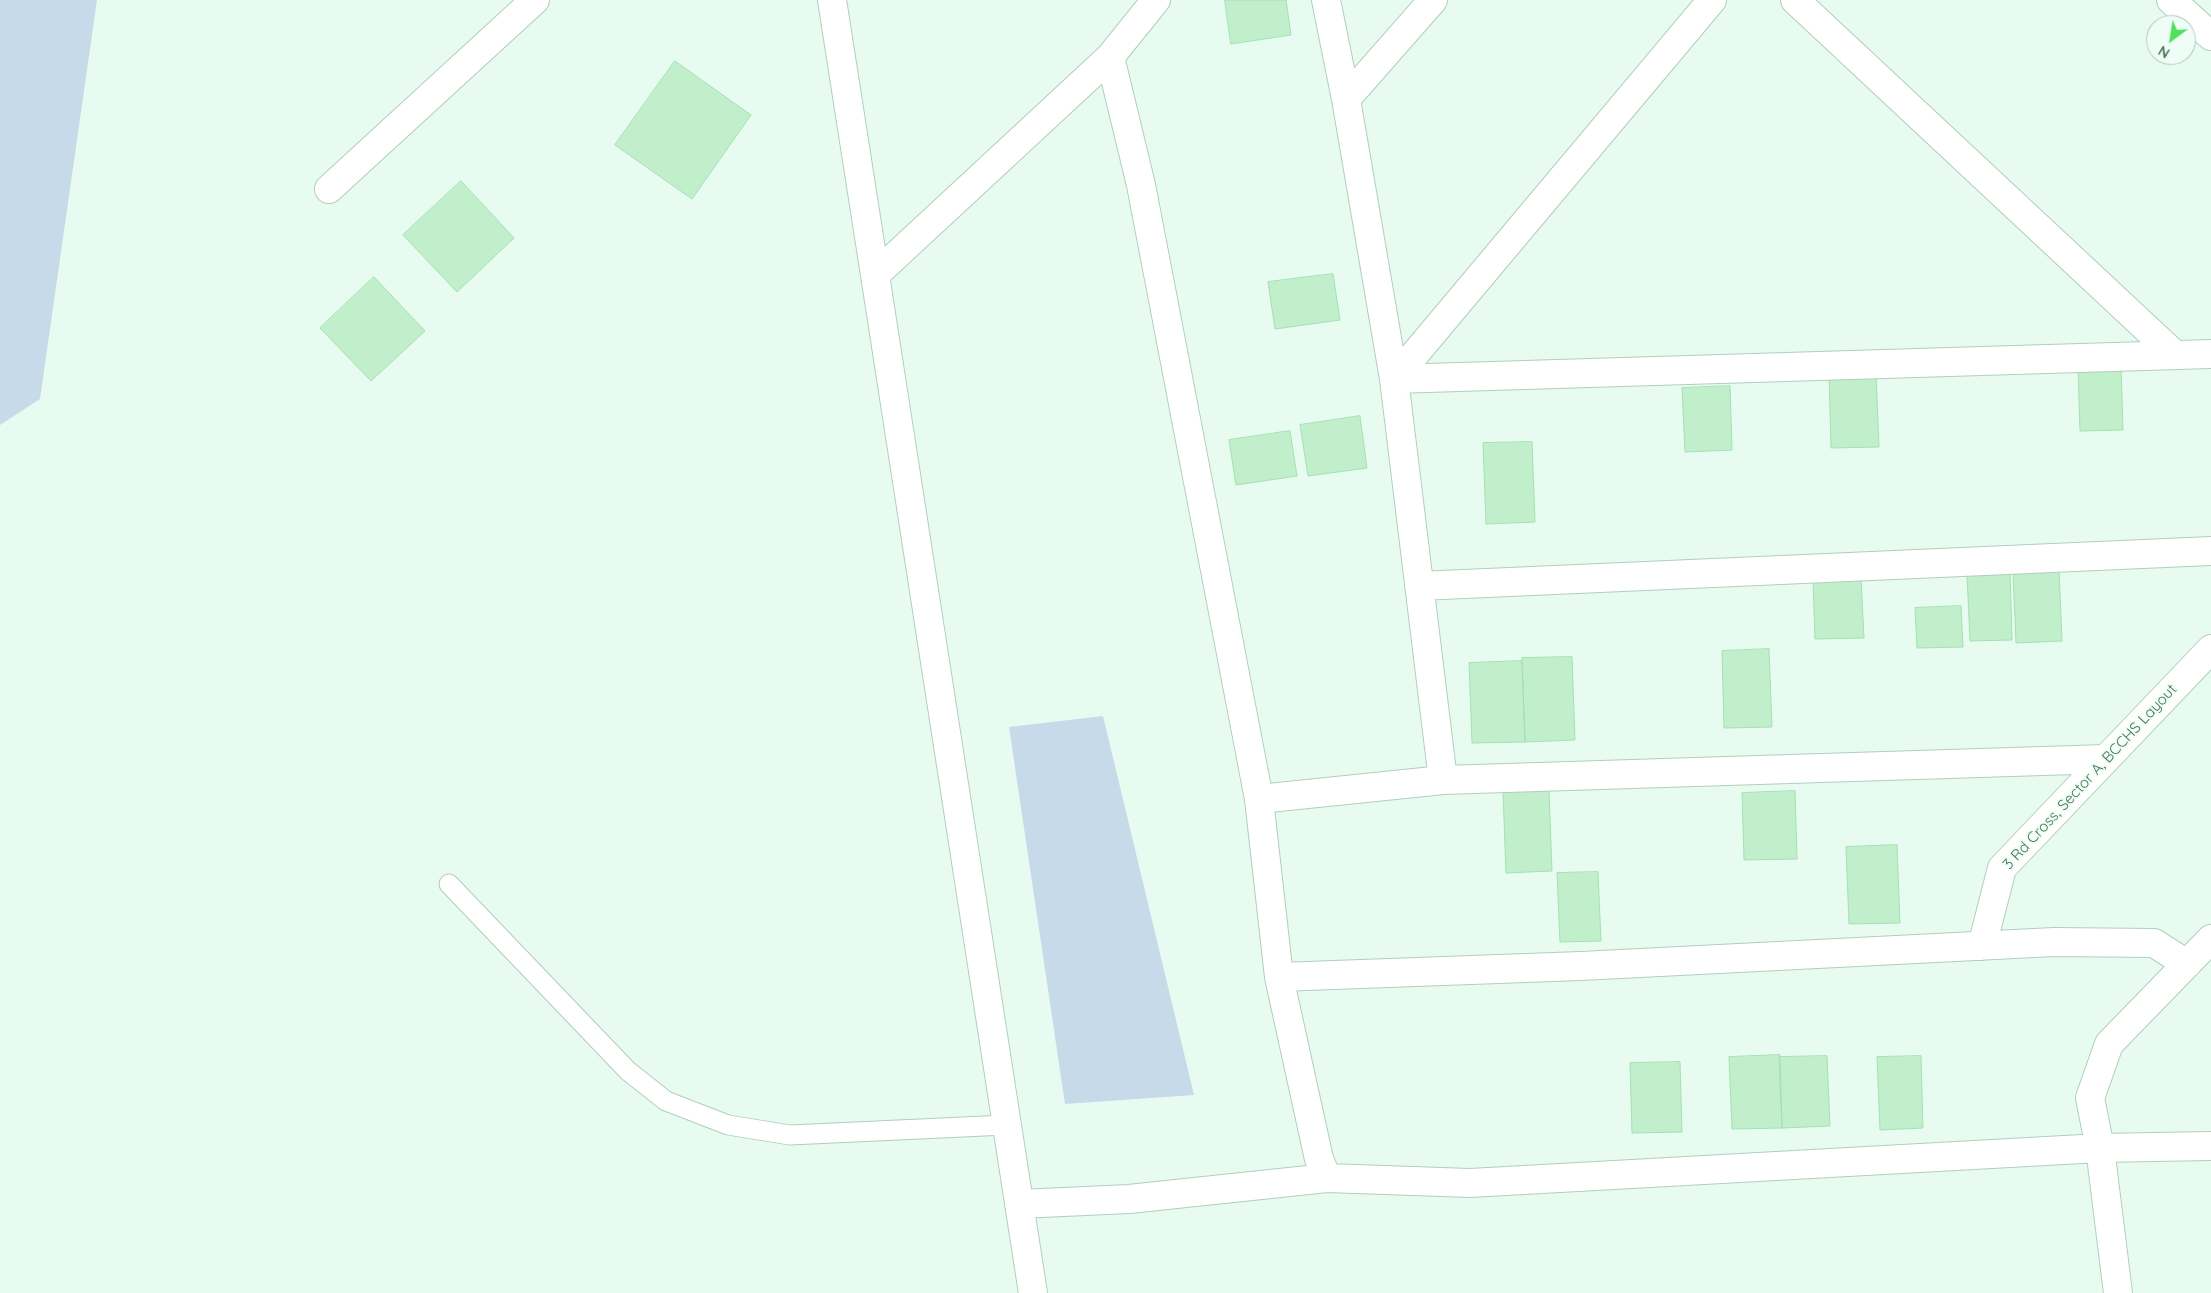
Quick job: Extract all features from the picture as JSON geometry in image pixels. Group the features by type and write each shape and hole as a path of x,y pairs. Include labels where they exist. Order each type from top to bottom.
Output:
{"street":[{"path":"329,189 535,0"},
{"path":"832,0 1033,1293"},
{"path":"875,274 1110,57 1156,0"},
{"path":"1326,0 1346,99 1394,379 1443,780"},
{"path":"1346,99 1433,0"},
{"path":"1394,379 1712,0"},
{"path":"1795,0 2176,356"},
{"path":"2171,0 2211,36"},
{"path":"1110,57 1141,185 1259,799 1279,977 1319,1159 1327,1178"},
{"path":"1394,379 2211,354"},
{"path":"1420,586 2211,551"},
{"name":"3 Rd Cross, Sector A, BCCHS Layout","path":"1982,946 2002,868 2211,649"},
{"path":"1259,799 1443,780 2106,759"},
{"path":"2118,1293 2100,1148 2090,1098 2109,1044 2211,939"},
{"path":"1279,977 1581,966 2054,942 2154,943 2187,964"},
{"path":"1019,1204 1129,1199 1327,1178 1470,1183 2100,1148 2211,1146"}],"lane":[{"path":"449,884 628,1071 666,1101 728,1125 790,1135 1006,1125"}],"shaded area":[{"path":"0,0 97,0 40,399 0,425"},
{"path":"1103,716 1194,1095 1065,1104 1009,727"}],"building":[{"path":"1225,0 1286,0 1291,35 1231,44"},
{"path":"675,61 751,115 692,199 615,145"},
{"path":"461,181 514,238 457,292 403,235"},
{"path":"1333,274 1340,320 1275,329 1268,282"},
{"path":"374,277 425,331 371,381 320,328"},
{"path":"2121,366 2123,430 2080,431 2078,367"},
{"path":"1876,373 1879,447 1831,448 1829,375"},
{"path":"1730,386 1732,450 1685,452 1682,388"},
{"path":"1360,416 1367,468 1308,476 1300,425"},
{"path":"1290,431 1297,476 1236,485 1229,440"},
{"path":"1532,442 1535,522 1486,524 1483,443"},
{"path":"2059,569 2062,641 2016,643 2013,571"},
{"path":"2010,572 2012,640 1970,641 1967,574"},
{"path":"1861,578 1864,638 1815,639 1813,580"},
{"path":"1961,606 1963,647 1917,648 1915,608"},
{"path":"1769,649 1772,727 1724,728 1722,651"},
{"path":"1572,657 1575,740 1525,742 1522,658"},
{"path":"1522,661 1525,742 1472,743 1469,663"},
{"path":"1549,791 1552,871 1506,873 1503,792"},
{"path":"1795,791 1797,859 1744,860 1742,793"},
{"path":"1897,845 1900,923 1849,924 1846,847"},
{"path":"1598,872 1601,941 1560,942 1557,873"},
{"path":"1780,1055 1782,1128 1732,1129 1729,1057"},
{"path":"1827,1056 1830,1126 1782,1128 1779,1057"},
{"path":"1921,1056 1923,1128 1880,1130 1877,1057"},
{"path":"1680,1062 1682,1132 1632,1133 1630,1063"}]}
